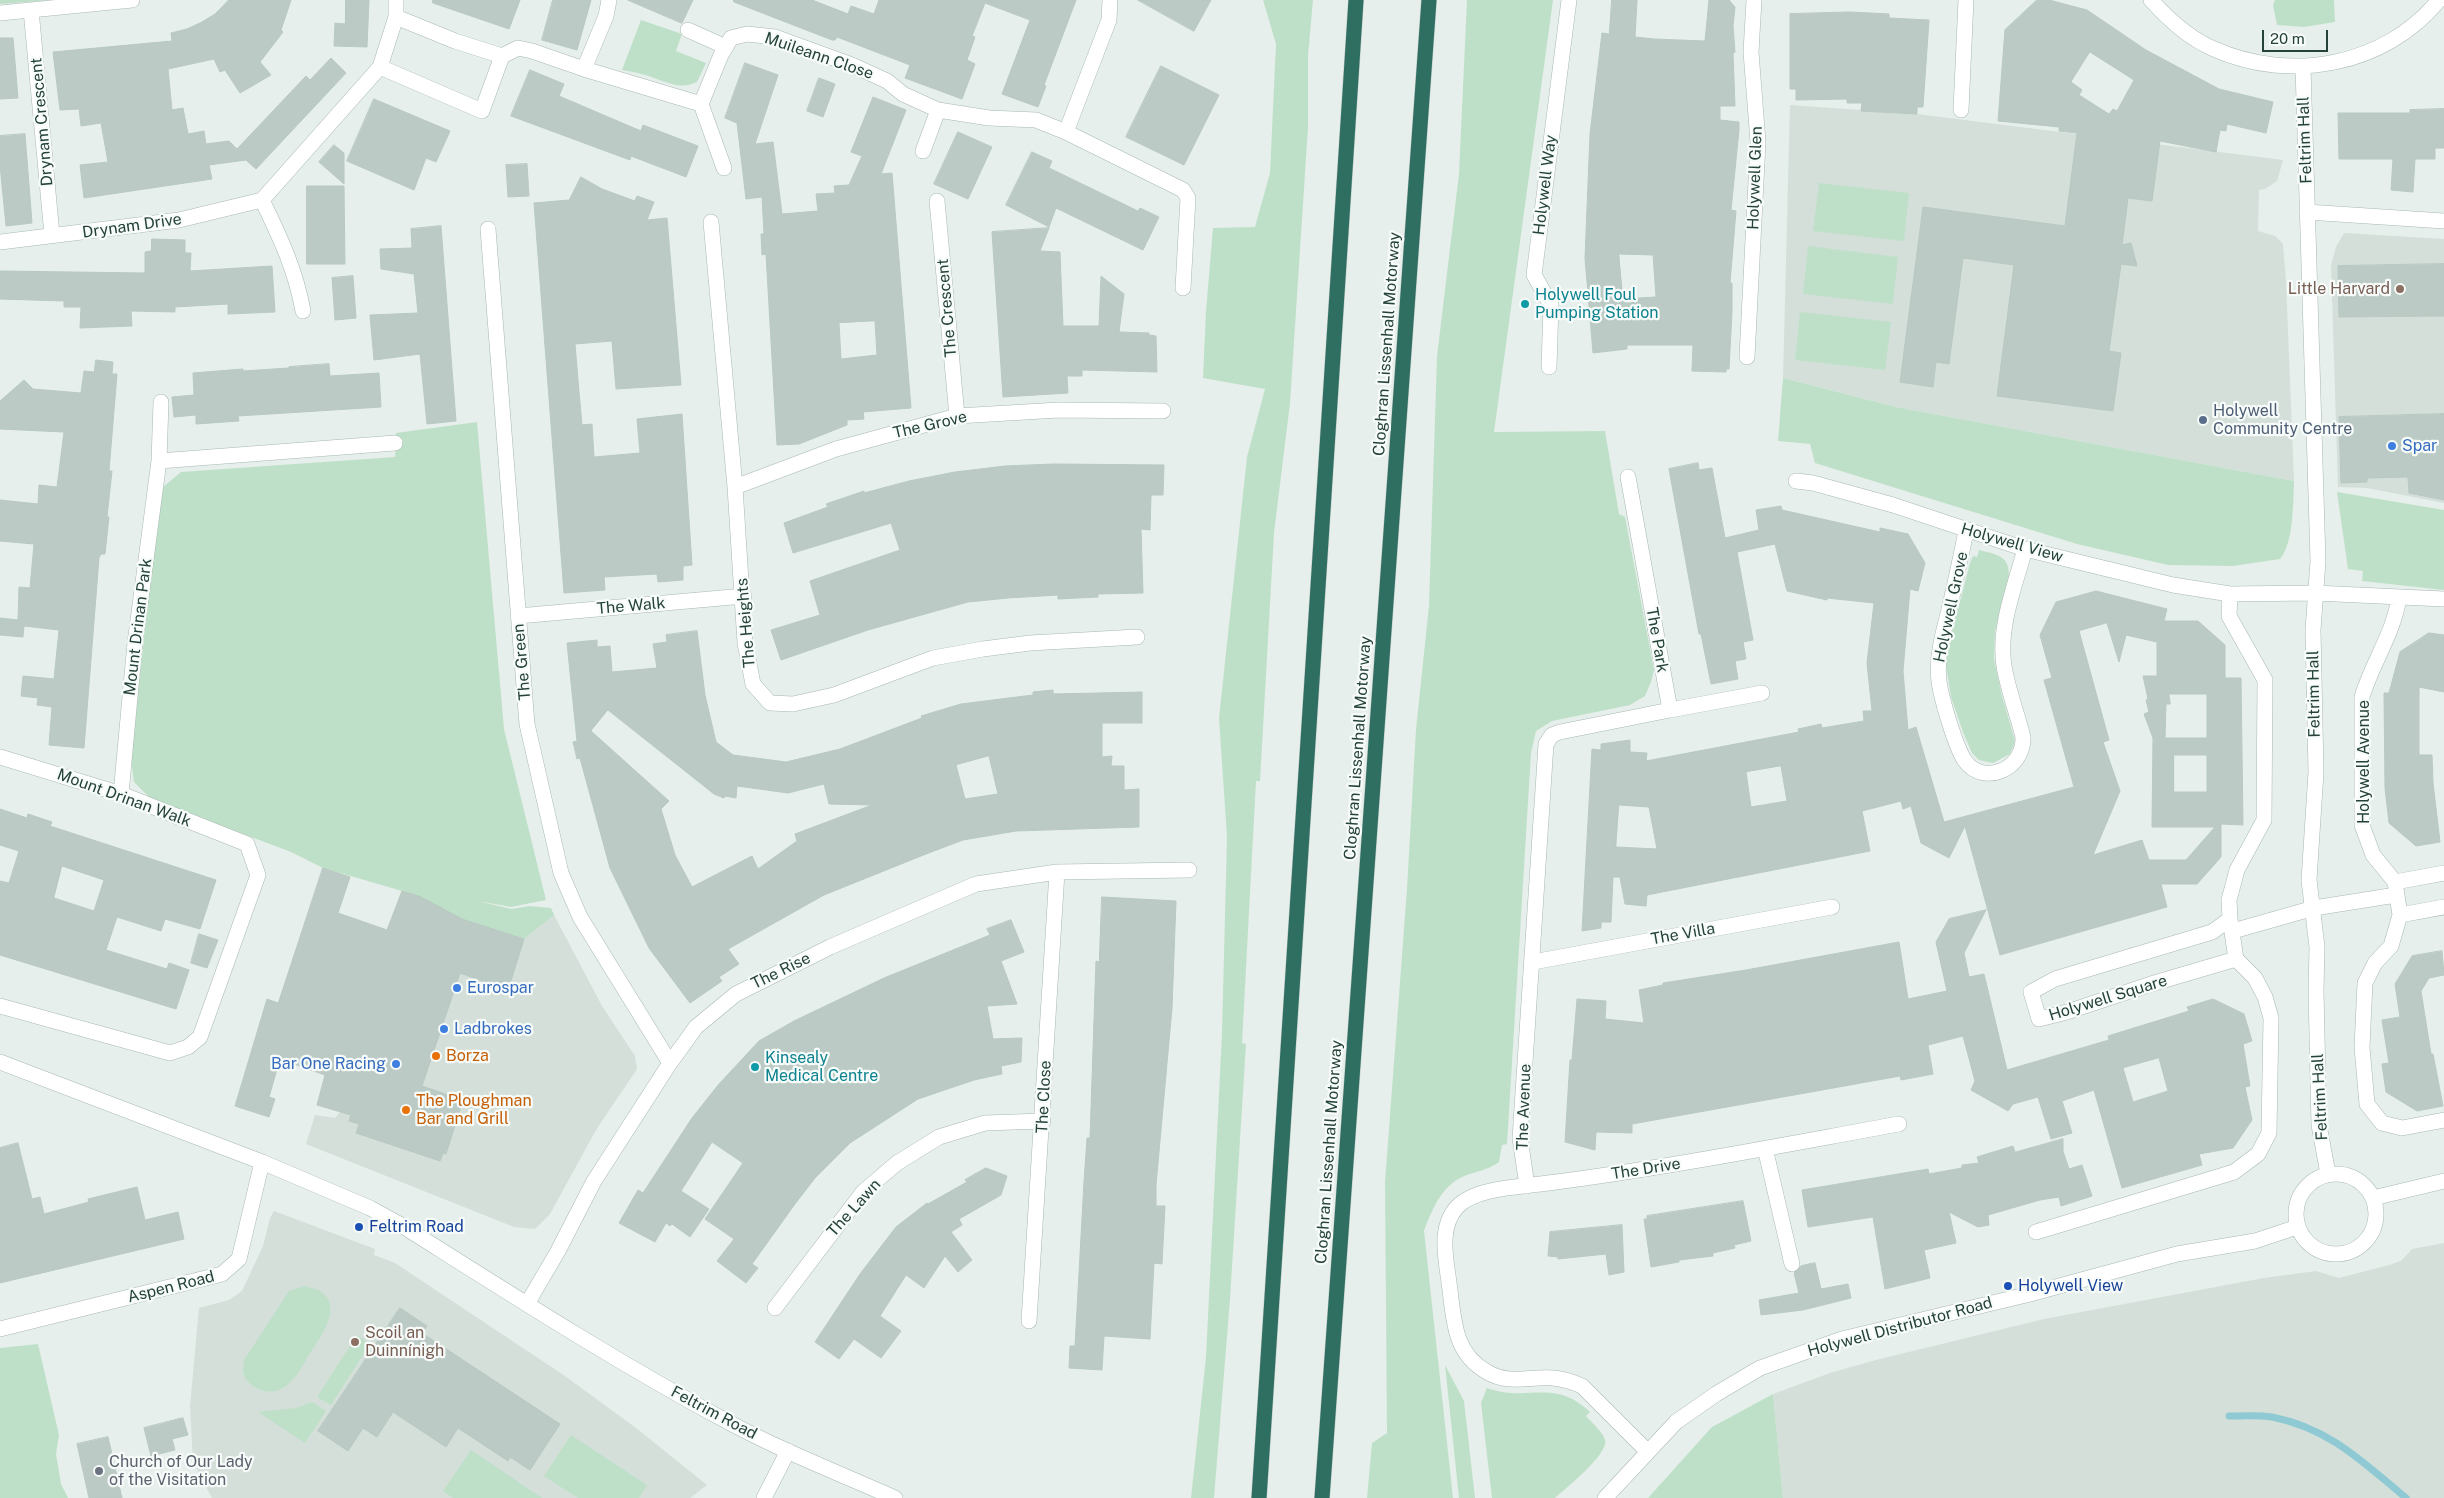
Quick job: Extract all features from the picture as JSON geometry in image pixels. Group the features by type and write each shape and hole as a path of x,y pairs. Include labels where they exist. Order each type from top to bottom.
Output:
{"highway":[{"path":"1259,1498 1356,0"},
{"name":"Cloghran Lissenhall Motorway","path":"1322,1498 1429,0"}],"street":[{"path":"0,13 132,0"},
{"path":"303,311 298,284 291,263 262,200 380,67 396,17 396,0"},
{"path":"584,70 606,16 609,0"},
{"path":"1066,132 1109,20 1110,0"},
{"name":"Holywell Way","path":"1549,367 1551,305 1534,275 1569,0"},
{"name":"Holywell Glen","path":"1746,357 1758,142 1751,52 1754,0"},
{"path":"1961,110 1966,0"},
{"path":"2151,0 2168,18 2212,48 2251,63 2303,67 2347,61 2386,45 2427,15 2439,0"},
{"name":"Drynam Crescent","path":"31,10 52,235"},
{"path":"396,17 455,41 502,56"},
{"path":"688,30 726,47 701,104 724,168"},
{"name":"Muileann Close","path":"726,47 732,38 747,34 775,37 852,64 887,81 903,94 938,110 989,118 1036,120 1066,132 1183,190 1188,198 1183,288"},
{"path":"380,67 482,111 502,56 518,48 532,51 584,70 701,104"},
{"name":"Feltrim Hall","path":"2303,67 2318,561 2313,630 2316,772 2309,880 2318,947 2316,991 2319,1125 2328,1174"},
{"path":"924,151 938,110"},
{"name":"Drynam Drive","path":"0,242 179,220 262,200"},
{"name":"The Crescent","path":"937,201 957,416"},
{"path":"2307,212 2444,221"},
{"name":"The Heights","path":"711,222 744,596 745,643 753,684 770,703 793,704 834,695 933,658 983,649 1030,643 1137,637"},
{"name":"The Green","path":"488,229 527,724 566,888 580,917 670,1062"},
{"name":"Mount Drinan Park","path":"121,794 135,643 159,461 161,402"},
{"name":"The Grove","path":"735,486 836,448 957,416 1059,410 1163,411"},
{"path":"159,461 395,443"},
{"name":"The Park","path":"1628,477 1670,710"},
{"name":"Holywell View","path":"1796,481 1813,482 1893,505 1966,531 2025,549 2142,579 2230,594 2315,593"},
{"name":"Holywell Grove","path":"1966,531 1939,652 1938,673 1942,698 1961,754 1972,768 1982,772 1993,772 2009,767 2017,761 2023,745 2023,737 2004,665 2003,647 2010,601 2025,549"},
{"path":"2315,593 2444,599"},
{"path":"2036,1232 2234,1172 2258,1154 2269,1133 2271,1018 2265,997 2255,978 2236,959 2229,900 2237,870 2264,820 2266,680 2229,616 2230,594"},
{"name":"The Walk","path":"518,616 744,596"},
{"name":"Holywell Avenue","path":"2399,598 2396,616 2367,680 2362,697 2362,826 2374,854 2395,889 2400,915 2391,946 2375,963 2365,983 2362,1048 2367,1104 2382,1123 2402,1128 2444,1120"},
{"path":"1670,710 1762,693"},
{"name":"The Avenue","path":"1527,1186 1520,1138 1533,962 1545,750 1548,739 1552,735 1568,730 1670,710"},
{"name":"Mount Drinan Walk","path":"0,757 121,794 246,844 258,875 200,1037 188,1047 170,1052 0,1006"},
{"name":"The Rise","path":"527,1304 539,1286 594,1181 670,1062 696,1027 736,994 830,947 976,884 1057,872 1189,870"},
{"name":"The Close","path":"1029,1321 1043,1121 1057,872"},
{"path":"2231,925 2395,889 2444,873"},
{"name":"The Villa","path":"1533,962 1832,907"},
{"path":"2400,915 2444,907"},
{"name":"Holywell Square","path":"2231,925 2055,979 2031,992 2039,1019 2236,959"},
{"name":"Feltrim Road","path":"0,1062 262,1162 370,1208 401,1225 608,1355 721,1418 788,1452 895,1498"},
{"name":"The Lawn","path":"775,1308 863,1192 897,1163 939,1137 985,1123 1043,1121"},
{"name":"The Drive","path":"1527,1186 1632,1172 1899,1124"},
{"path":"1765,1148 1792,1264"},
{"name":"Aspen Road","path":"0,1329 222,1274 239,1259 262,1162"},
{"path":"2337,1173 2354,1178 2362,1183 2373,1198 2376,1220 2372,1231 2357,1248 2347,1253 2335,1255 2311,1247 2297,1227 2295,1216 2300,1194 2307,1184 2328,1174 2337,1173"},
{"path":"2373,1198 2444,1181"},
{"path":"1527,1186 1480,1194 1458,1206 1451,1216 1446,1227 1445,1248 1455,1334 1461,1346 1478,1366 1501,1379 1552,1378 1582,1386 1648,1451"},
{"name":"Holywell Distributor Road","path":"1605,1498 1676,1422 1716,1394 1760,1368 1842,1339 2030,1294 2177,1254 2255,1240 2297,1227"},
{"path":"764,1498 788,1452"}],"shaded area":[{"path":"1790,105 1917,114 2283,160 2277,181 2265,189 2259,190 2258,231 2275,236 2283,244 2294,481 1896,407 1783,378"},
{"path":"2344,233 2444,239 2444,503 2367,488 2338,487 2331,265 2336,247"},
{"path":"416,895 462,919 524,939 554,915 602,1006 635,1056 637,1069 596,1130 550,1214 535,1229 514,1227 306,1144 315,1115 335,1118 340,1112"},
{"name":"Scoil an Duinnínigh","path":"274,1211 375,1249 374,1255 395,1263 565,1376 636,1428 707,1485 690,1498 212,1498 193,1462 190,1406 199,1308 229,1300 242,1291 263,1246 270,1218"},
{"path":"2444,1243 2444,1498 1783,1498 1773,1394 1830,1373 1876,1360 2044,1319 2264,1278 2316,1271 2339,1278 2401,1261 2412,1249"}],"green space":[{"path":"0,0 51,0 0,4"},
{"path":"1263,0 1313,0 1308,56 1308,127 1290,403 1274,533 1260,781 1256,781 1242,1043 1246,1044 1230,1299 1214,1498 1191,1498 1206,1357 1222,1033 1227,837 1219,718 1247,457 1265,389 1203,378 1206,311 1213,228 1255,227 1270,173 1276,44"},
{"path":"1467,0 1553,0 1494,432 1605,431 1619,514 1625,517 1654,670 1645,696 1630,705 1552,721 1536,731 1531,753 1507,1144 1502,1145 1499,1162 1462,1177 1448,1187 1434,1207 1424,1231 1453,1498 1367,1498 1372,1443 1387,1433 1385,1182 1407,889 1416,729 1429,606 1437,356 1459,174"},
{"path":"2275,0 2334,0 2335,22 2304,27 2277,25 2273,5"},
{"path":"641,20 682,34 676,51 706,63 697,82 677,85 622,70"},
{"path":"1819,183 1909,193 1904,241 1813,231"},
{"path":"1808,246 1898,257 1893,304 1803,294"},
{"path":"1800,312 1891,322 1885,370 1795,360"},
{"path":"1783,378 1896,407 2294,481 2292,522 2285,552 2280,559 2233,566 2168,565 2077,544 1815,463 1810,444 1778,441"},
{"path":"477,422 504,729 546,900 511,907 478,901 511,909 530,906 551,908 554,915 524,939 462,919 416,895 323,868 291,852 151,799 134,782 131,760 157,514 163,487 181,472 395,457 396,433"},
{"path":"2337,492 2444,510 2444,590 2362,581 2363,571 2348,569"},
{"path":"1979,550 1997,555 2005,560 2009,577 1995,631 1994,659 2015,741 2010,754 1993,763 1979,760 1972,753 1951,697 1945,659 1970,563 1973,556 1977,557"},
{"path":"305,1286 318,1290 327,1298 330,1305 328,1323 301,1369 291,1382 277,1391 271,1392 259,1389 253,1386 245,1377 243,1371 244,1360 289,1291"},
{"path":"357,1335 370,1344 331,1405 317,1397"},
{"path":"38,1344 59,1435 56,1454 61,1484 68,1498 0,1498 0,1348"},
{"path":"1445,1365 1464,1401 1475,1498 1459,1498"},
{"path":"1487,1388 1502,1392 1552,1393 1577,1402 1590,1412 1586,1416 1605,1440 1600,1454 1586,1470 1555,1498 1492,1498 1481,1403"},
{"path":"1773,1394 1783,1498 1648,1498 1712,1427"},
{"path":"312,1402 326,1411 305,1443 258,1412 296,1408"},
{"path":"571,1435 647,1485 639,1498 578,1498 544,1476"},
{"path":"471,1450 542,1498 453,1498 443,1491"}],"building":[{"path":"229,0 291,0 281,30 283,32 260,62 271,75 240,93 225,70 220,72 214,59 168,69 172,110 183,108 188,134 204,131 206,144 229,141 237,149 306,76 310,80 331,58 346,73 256,169 246,160 209,165 212,179 84,198 80,165 108,162 101,123 81,126 79,109 60,110 53,52 172,41 171,33 187,29 202,22 215,14"},
{"path":"346,0 369,0 367,47 334,46 335,23 345,24"},
{"path":"433,0 520,0 509,29 433,3"},
{"path":"553,0 591,0 577,50 542,40"},
{"path":"628,0 693,0 682,23"},
{"path":"734,0 812,0 848,14 851,6 874,14 879,0 1076,0 1044,85 1046,86 1038,107 1002,94 1030,20 985,3 972,36 975,37 967,60 975,64 962,99 905,78 910,65 837,37 835,40 832,40 734,2"},
{"path":"1138,0 1211,0 1194,31"},
{"path":"1612,0 1637,0 1635,37 1654,39 1705,41 1709,0 1729,0 1735,7 1733,26 1735,52 1733,53 1735,106 1720,106 1720,120 1739,122 1731,210 1736,211 1730,283 1732,283 1732,312 1729,369 1726,369 1726,372 1692,371 1693,345 1627,345 1627,349 1593,353 1585,258 1590,134 1602,33 1609,34","holes":["1619,254 1653,255 1656,297 1623,299"]},
{"path":"2037,0 2049,0 2087,10 2146,50 2219,89 2273,102 2266,133 2227,124 2226,131 2220,130 2216,152 2160,141 2152,201 2128,198 2122,245 2131,243 2137,266 2121,264 2109,351 2121,353 2113,411 1997,396 2014,265 1963,258 1949,364 1936,362 1933,387 1900,382 1923,207 2065,226 2077,133 2059,131 2059,127 1998,121 2005,30","holes":["2090,52 2134,80 2117,111 2113,109 2109,114 2079,95 2082,90 2071,82"]},
{"path":"1850,12 1889,14 1889,18 1929,20 1923,107 1917,107 1917,114 1861,111 1862,103 1847,103 1847,99 1796,100 1796,89 1790,89 1790,14"},
{"path":"0,38 13,38 18,98 0,99"},
{"path":"745,63 778,75 755,144 773,142 782,214 818,211 816,194 835,193 834,186 849,185 862,156 851,152 873,97 906,110 881,174 892,173 911,408 863,412 864,419 847,420 847,425 799,444 777,445 766,254 762,255 761,234 764,234 762,197 746,199 737,123 725,118","holes":["875,321 877,355 841,359 839,323"]},
{"path":"1161,66 1219,95 1184,165 1126,137"},
{"path":"530,70 564,84 559,96 641,131 643,125 698,146 686,177 631,156 630,160 511,116"},
{"path":"819,78 835,84 823,117 807,111"},
{"path":"374,99 450,131 436,162 426,158 414,190 347,161"},
{"path":"2444,109 2444,148 2435,148 2435,159 2415,159 2413,192 2391,190 2393,159 2339,159 2338,113 2410,113 2410,110"},
{"path":"958,132 992,147 968,199 934,184"},
{"path":"25,134 32,223 6,226 0,165 0,136"},
{"path":"334,145 344,153 344,184 319,162"},
{"path":"1032,152 1052,161 1049,168 1138,211 1140,208 1159,217 1143,250 1056,208 1049,227 1006,205"},
{"path":"527,164 529,196 508,197 506,165"},
{"path":"581,177 602,189 635,201 637,196 654,202 647,220 667,218 681,385 616,389 612,341 575,344 582,425 592,424 594,457 640,453 637,419 682,414 692,565 683,566 683,580 658,582 657,574 604,577 605,590 564,593 534,203 569,200"},
{"path":"307,186 344,186 345,264 307,264"},
{"path":"441,226 456,421 427,424 420,354 374,360 370,315 418,313 414,274 381,269 380,249 412,248 411,229"},
{"path":"1049,228 1040,251 1060,252 1063,326 1099,326 1101,276 1124,294 1119,332 1149,333 1149,335 1156,336 1157,372 1082,370 1082,376 1067,376 1068,393 1003,397 992,232"},
{"path":"152,239 185,240 185,253 191,253 190,271 272,266 275,312 228,314 228,304 175,307 175,312 131,311 132,326 80,328 81,307 64,307 64,301 0,299 0,271 145,273 145,252 151,251"},
{"path":"2444,264 2444,316 2339,317 2338,266"},
{"path":"353,276 356,318 335,320 332,278"},
{"path":"96,360 113,362 112,374 117,374 109,471 112,471 107,517 109,517 105,554 101,554 99,558 84,748 49,745 52,707 37,705 38,698 21,696 23,676 54,679 59,630 24,626 23,637 0,635 0,618 18,620 19,587 30,588 34,544 0,541 0,500 38,504 39,485 57,487 64,432 0,429 0,401 24,380 33,389 81,393 84,371 94,372"},
{"path":"329,364 330,376 379,373 381,407 238,416 239,421 196,424 196,415 174,417 172,397 194,395 193,373"},
{"path":"2444,414 2444,500 2409,493 2408,477 2367,478 2367,482 2341,483 2339,417"},
{"path":"1698,463 1699,470 1712,468 1725,538 1759,530 1756,510 1781,506 1782,510 1880,532 1880,528 1908,534 1925,563 1918,591 1910,589 1903,671 1908,730 1916,727 1944,822 2074,787 2044,680 2052,678 2040,635 2056,602 2096,591 2167,609 2164,621 2198,621 2225,645 2225,678 2241,678 2243,825 2221,824 2221,857 2197,884 2161,884 2167,907 2000,955 1965,826 1949,858 1921,843 1911,806 1903,809 1901,801 1862,811 1870,851 1647,895 1646,906 1625,904 1620,877 1613,877 1611,922 1601,922 1601,928 1582,931 1592,749 1601,750 1601,744 1630,740 1630,752 1647,753 1646,761 1799,732 1798,729 1821,724 1822,728 1864,721 1863,711 1872,711 1867,663 1874,603 1827,598 1827,600 1787,591 1775,544 1737,552 1753,640 1743,642 1746,659 1735,661 1738,679 1711,684 1701,634 1699,634 1669,469","holes":["2107,623 2119,662 2126,635 2157,642 2157,676 2143,676 2149,712 2144,714 2153,738 2152,827 2215,827 2186,860 2149,860 2142,840 2093,855 2120,791 2103,742 2109,740 2079,631","2169,694 2207,694 2207,738 2165,738 2166,704 2170,704","2174,755 2207,755 2207,792 2174,792","1781,766 1787,801 1751,807 1746,772","1619,805 1649,807 1657,849 1616,847"]},
{"path":"1054,464 1164,465 1163,495 1151,495 1150,530 1141,529 1143,593 1098,594 1098,597 1058,599 1058,595 968,602 868,630 781,660 771,630 820,615 810,581 900,550 891,523 793,553 784,523 828,507 826,504 864,491 864,493 909,481 955,472 1005,466"},
{"path":"697,631 705,695 716,742 733,755 786,762 840,749 922,718 921,716 961,704 1033,695 1033,692 1053,690 1053,694 1142,692 1142,723 1102,723 1102,757 1112,756 1111,766 1124,766 1124,790 1139,789 1139,827 1016,831 963,840 926,854 824,895 728,949 739,964 719,977 722,981 690,1003 649,948 610,868 580,758 577,759 573,742 577,741 567,643 597,640 597,647 610,646 612,672 657,668 653,644 667,642 666,635","holes":["608,710 714,794 724,798 725,796 736,798 737,786 788,793 824,784 829,804 872,805 795,834 797,841 758,869 752,856 692,887 675,855 661,809 669,801 591,731","989,756 998,794 965,799 956,765"]},
{"path":"2429,633 2444,635 2444,692 2419,687 2419,755 2432,755 2433,783 2440,842 2416,846 2389,823 2385,788 2384,693 2389,693 2400,652"},
{"path":"0,809 27,818 28,814 52,822 50,826 216,880 200,929 165,919 161,931 117,917 106,950 167,969 169,963 189,970 176,1009 0,955 0,881 9,883 19,851 0,845","holes":["62,866 104,880 94,911 54,898"]},
{"path":"323,868 350,877 338,913 387,930 402,891 419,896 462,919 524,939 508,990 460,973 422,1086 463,1100 446,1154 443,1153 440,1161 356,1133 359,1124 349,1121 351,1115 317,1105 325,1075 280,1059 269,1097 275,1099 269,1117 235,1106 267,999 278,1003"},
{"path":"1102,897 1176,901 1172,1008 1156,1185 1156,1206 1165,1206 1162,1264 1154,1263 1150,1339 1104,1336 1102,1370 1069,1368 1070,1346 1075,1346 1087,1138 1090,1138 1096,961 1099,962"},
{"path":"1986,910 1964,953 1969,977 1984,974 2007,1070 2109,1040 2108,1036 2189,1011 2187,1007 2213,999 2244,1014 2252,1041 2243,1044 2250,1086 2245,1087 2252,1120 2233,1148 2199,1154 2202,1165 2122,1188 2094,1090 2062,1101 2072,1133 2051,1139 2038,1097 2013,1104 2008,1111 1971,1090 1975,1081 1963,1036 1928,1045 1933,1074 1901,1080 1900,1076 1632,1124 1632,1133 1596,1132 1595,1150 1565,1142 1570,1060 1572,1060 1577,999 1606,1001 1605,1019 1644,1023 1639,990 1663,985 1663,983 1899,942 1908,999 1947,991 1936,942 1949,919","holes":["2159,1058 2168,1091 2133,1102 2123,1068"]},
{"path":"1011,920 1024,952 1001,961 1017,1004 987,1006 993,1039 1022,1038 1021,1062 1001,1066 1002,1074 974,1080 918,1099 850,1143 815,1178 795,1204 752,1264 758,1268 746,1283 717,1261 734,1239 705,1219 743,1163 712,1142 681,1191 709,1209 690,1237 672,1224 670,1226 666,1223 655,1242 619,1223 638,1190 643,1193 692,1118 719,1084 759,1041 794,1021 884,978 990,935 987,929"},
{"path":"199,934 218,940 207,968 191,963"},
{"path":"2442,951 2444,975 2429,978 2421,991 2431,1054 2433,1054 2443,1106 2417,1111 2386,1092 2382,1064 2389,1063 2382,1020 2400,1017 2395,984 2412,956"},
{"path":"2063,1139 2063,1151 2069,1169 2082,1165 2092,1196 2061,1206 2059,1197 2040,1200 1988,1215 1989,1225 1978,1227 1949,1212 1956,1243 1924,1250 1930,1278 1885,1289 1873,1217 1808,1227 1802,1190 1928,1169 1929,1174 1962,1168 1962,1165 1979,1163 1977,1157 2013,1146 2015,1152"},
{"path":"18,1143 32,1199 40,1197 44,1214 89,1202 88,1199 137,1187 145,1220 178,1212 184,1239 0,1283 0,1148"},
{"path":"986,1168 1007,1176 1001,1195 959,1219 962,1225 951,1232 972,1260 958,1272 945,1256 924,1288 906,1275 880,1316 901,1331 881,1358 854,1339 839,1359 815,1342 860,1274 896,1227 927,1203 967,1182 965,1180"},
{"path":"1743,1201 1751,1241 1734,1245 1735,1248 1713,1253 1713,1256 1679,1260 1679,1262 1651,1267 1644,1219 1647,1219 1647,1216"},
{"path":"1622,1225 1624,1272 1609,1275 1606,1254 1558,1259 1558,1257 1548,1256 1550,1232"},
{"path":"1815,1263 1821,1289 1848,1284 1851,1298 1803,1310 1761,1315 1759,1300 1799,1293 1794,1273 1801,1266"},
{"path":"400,1308 427,1326 422,1333 560,1424 530,1470 510,1457 508,1461 458,1428 446,1447 393,1412 377,1437 363,1428 348,1451 318,1431"},
{"path":"183,1418 188,1435 172,1439 175,1450 151,1456 144,1428"},
{"name":"Church of Our Lady of the Visitation","path":"108,1437 122,1498 89,1498 77,1444"}],"waterway":[{"path":"2229,1416 2272,1417 2311,1429 2360,1459 2406,1498"}],"place":[{"name":"Little Harvard","path":"2400,289"},
{"name":"Holywell Foul Pumping Station","path":"1525,304"},
{"name":"Holywell Community Centre","path":"2203,420"},
{"name":"Spar","path":"2392,446"},
{"name":"Eurospar","path":"457,988"},
{"name":"Ladbrokes","path":"444,1029"},
{"name":"Borza","path":"436,1056"},
{"name":"Bar One Racing","path":"396,1064"},
{"name":"Kinsealy Medical Centre","path":"755,1067"},
{"name":"The Ploughman Bar and Grill","path":"406,1110"},
{"name":"Feltrim Road","path":"359,1227"},
{"name":"Holywell View","path":"2008,1286"},
{"name":"Scoil an Duinnínigh","path":"355,1342"},
{"name":"Church of Our Lady of the Visitation","path":"99,1471"}]}
